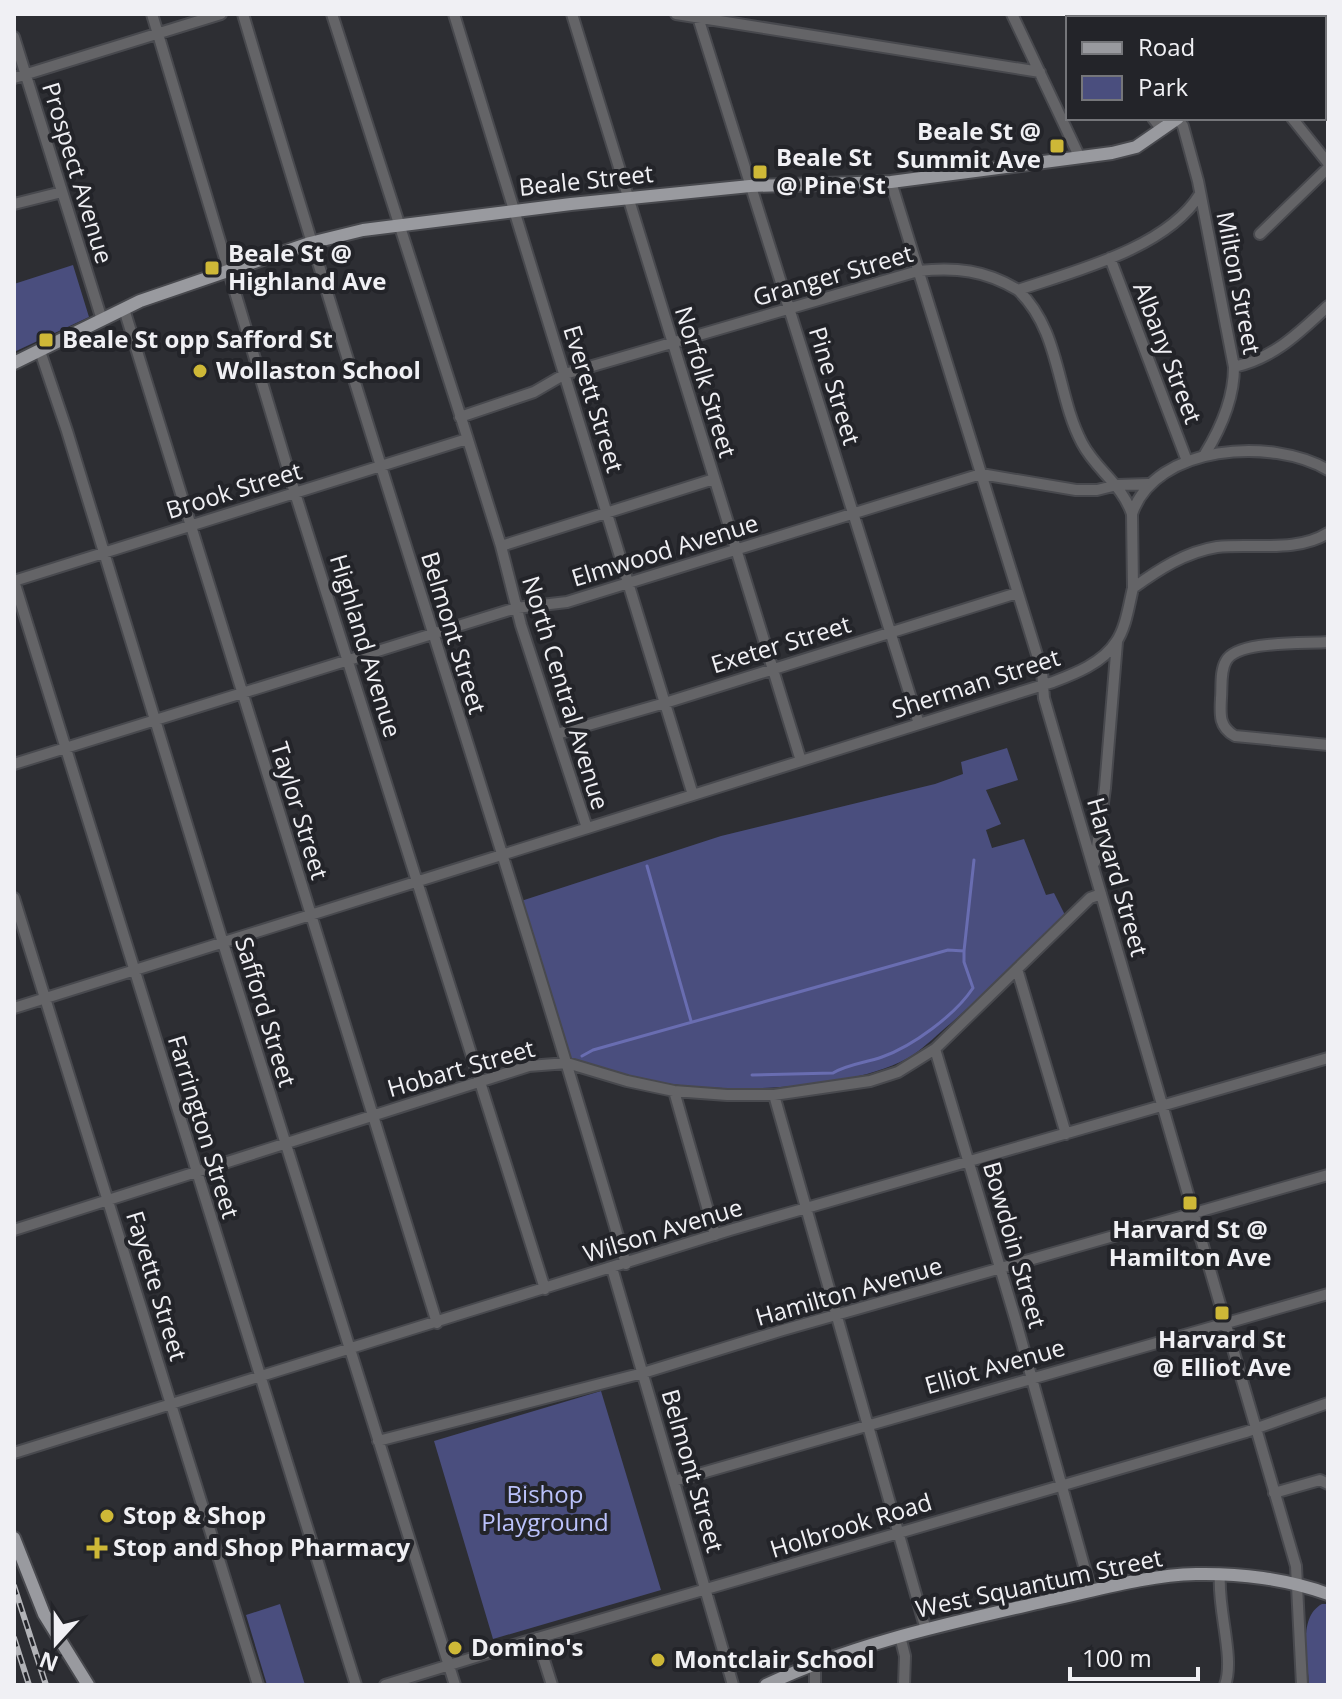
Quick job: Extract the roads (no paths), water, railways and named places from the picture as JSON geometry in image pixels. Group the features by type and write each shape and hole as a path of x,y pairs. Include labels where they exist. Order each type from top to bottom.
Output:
{"main road":[{"name":"Beale Street","path":"14,363 140,301 310,243 363,230 627,198 750,186 891,182 1080,158 1136,147 1175,120"},
{"path":"14,1538 44,1614 88,1685"},
{"name":"West Squantum Street","path":"766,1685 815,1663 900,1636 1091,1591 1172,1576 1220,1575 1297,1585 1328,1594"}],"street":[{"name":"Highland Avenue","path":"152,14 295,493 545,1289"},
{"path":"14,78 221,14"},
{"name":"Belmont Street","path":"243,14 310,243 567,1063 626,1264"},
{"name":"North Central Avenue","path":"14,1008 587,828 332,14"},
{"name":"Everett Street","path":"454,14 693,795"},
{"name":"Norfolk Street","path":"572,14 801,761"},
{"path":"676,14 1040,72"},
{"path":"1012,14 1080,158"},
{"name":"Pine Street","path":"697,16 919,724"},
{"name":"Prospect Avenue","path":"14,37 102,320"},
{"path":"1154,120 1162,130"},
{"name":"Milton Street","path":"1179,120 1200,194 1234,367 1230,398 1205,454"},
{"path":"1260,234 1328,165 1294,120"},
{"name":"Harvard Street","path":"891,182 1042,671 1044,698 1296,1566 1302,1685"},
{"path":"14,204 62,192"},
{"path":"1094,868 1105,788 1117,642 1133,588 1132,514 1117,485 1082,444 1048,336 1018,290 1144,244 1191,209 1200,194"},
{"name":"Albany Street","path":"1110,258 1187,461"},
{"name":"Granger Street","path":"460,417 534,392 565,374 918,271 971,270 1018,290"},
{"path":"1234,367 1289,343 1328,306"},
{"name":"Taylor Street","path":"124,309 437,1323"},
{"path":"1319,315 1328,325"},
{"name":"Safford Street","path":"40,351 105,553 348,1350 455,1685"},
{"name":"Brook Street","path":"14,581 467,439"},
{"name":"Elmwood Avenue","path":"14,764 516,608 567,602 981,474 1066,490 1097,490 1117,485 1148,484 1205,454 1248,450 1283,453 1328,470"},
{"path":"501,546 714,479"},
{"path":"1132,514 1148,484"},
{"path":"1133,588 1176,560 1207,549 1299,543 1328,533"},
{"name":"Farrington Street","path":"14,581 356,1685"},
{"name":"Exeter Street","path":"557,734 1017,593"},
{"name":"Sherman Street","path":"587,828 1044,685 1076,673 1096,661 1117,642"},
{"path":"1328,642 1247,647 1235,651 1223,668 1220,714 1224,727 1235,736 1328,745"},
{"name":"Hobart Street","path":"14,1230 529,1066 567,1063 674,1091 774,1095 870,1081 898,1072 935,1049 1090,898 1101,894"},
{"name":"Fayette Street","path":"14,898 258,1685"},
{"path":"1017,969 1066,1134"},
{"name":"Bowdoin Street","path":"935,1049 1091,1591"},
{"name":"Wilson Avenue","path":"14,1453 715,1235 1328,1058"},
{"path":"674,1091 715,1235"},
{"path":"774,1095 926,1630"},
{"name":"Hamilton Avenue","path":"378,1441 643,1373 1328,1175"},
{"name":"Belmont Street","path":"612,1268 733,1685"},
{"name":"Elliot Avenue","path":"674,1481 1328,1294"},
{"name":"Holbrook Road","path":"385,1685 1256,1429 1328,1403"},
{"path":"1274,1493 1320,1480 1328,1484"},
{"path":"1220,1575 1219,1598 1229,1673 1225,1685"},
{"path":"900,1636 905,1656 904,1685"},
{"path":"537,1638 552,1685"},
{"path":"815,1663 815,1685"}],"waterway":[{"path":"964,951 974,860"},
{"path":"647,866 691,1021"},
{"path":"582,1056 593,1050 948,950 964,951 964,962 973,988 944,1019 907,1045 833,1073 752,1075"}],"railway":[{"path":"14,1586 46,1685"},
{"path":"14,1638 29,1685"}],"place":[{"name":"Beale St @ Summit Ave","path":"1057,146"},
{"name":"Beale St @ Pine St","path":"760,172"},
{"name":"Beale St @ Highland Ave","path":"212,268"},
{"name":"Beale St opp Safford St","path":"46,340"},
{"name":"Wollaston School","path":"200,371"},
{"name":"Harvard St @ Hamilton Ave","path":"1190,1203"},
{"name":"Harvard St @ Elliot Ave","path":"1222,1313"},
{"name":"Stop & Shop","path":"107,1516"},
{"name":"Stop and Shop Pharmacy","path":"97,1548"},
{"name":"Domino's","path":"455,1648"},
{"name":"Montclair School","path":"658,1660"}],"park label":[{"name":"Bishop Playground","path":"545,1509"}]}
